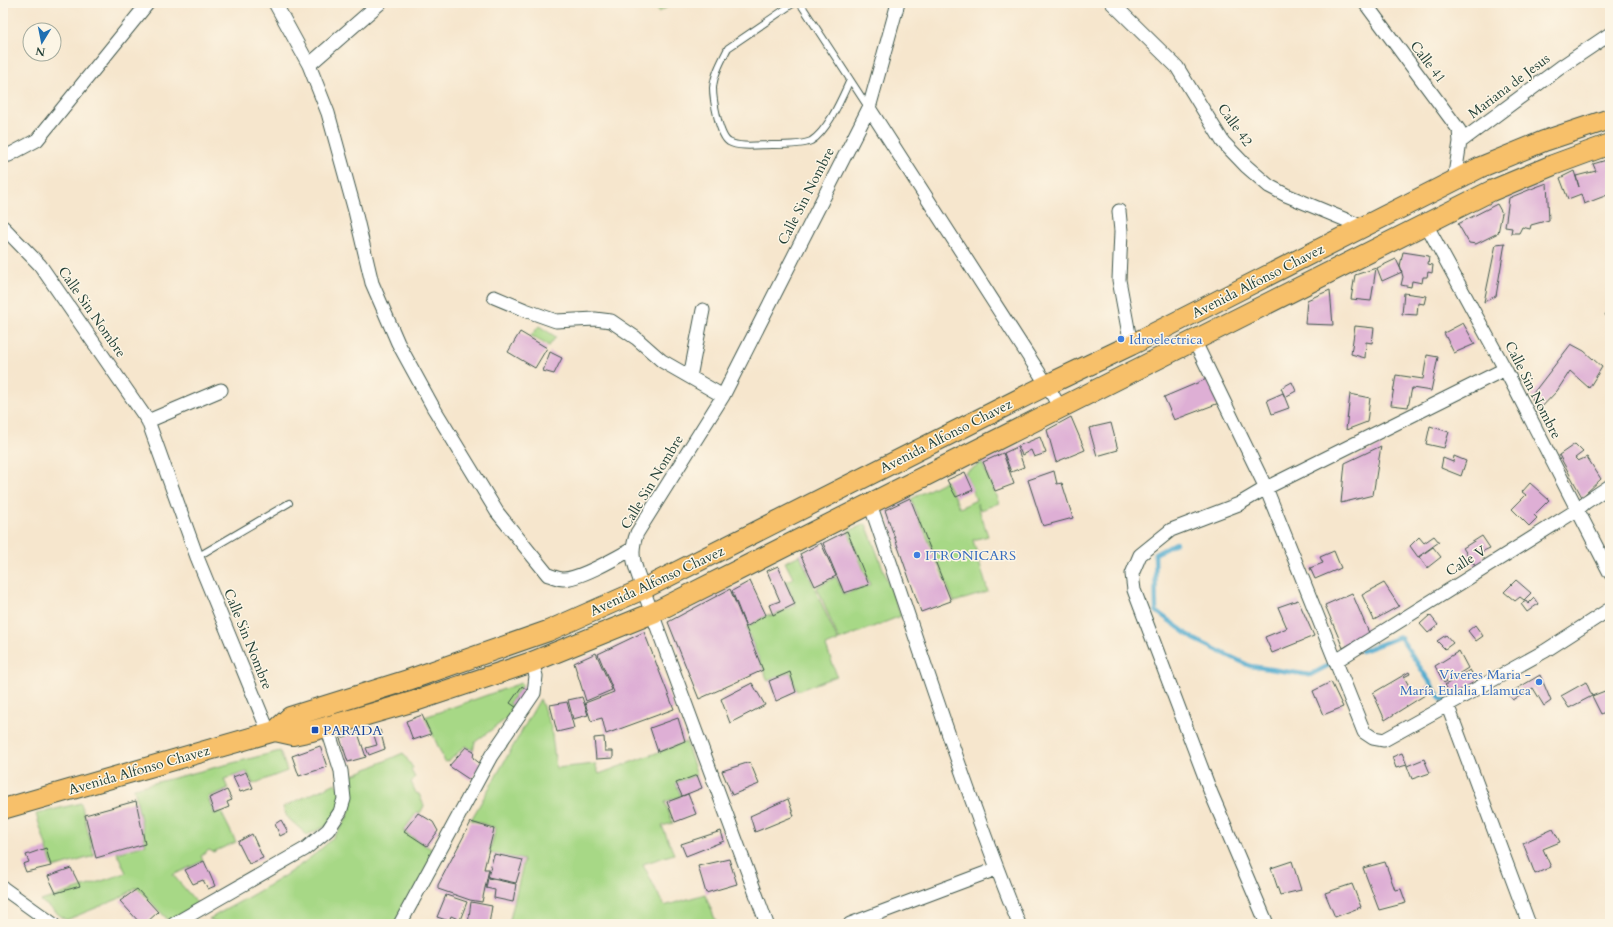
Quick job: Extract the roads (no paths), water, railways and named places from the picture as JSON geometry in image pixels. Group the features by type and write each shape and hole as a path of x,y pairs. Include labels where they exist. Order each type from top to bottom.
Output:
{"main road":[{"name":"Avenida Alfonso Chavez","path":"272,732 290,717 408,680 548,631 643,589 1047,385 1131,345 1481,167 1539,143 1610,119"},
{"name":"Avenida Alfonso Chavez","path":"3,808 272,732 293,735 327,727 415,701 532,662 653,613 1491,191 1553,165 1610,144"}],"street":[{"path":"5,159 37,140 148,3"},
{"path":"275,3 309,65 328,113 355,211 372,283 405,356 433,407 497,512 548,575 557,578 571,578 601,566 632,550"},
{"path":"309,65 380,3"},
{"name":"Calle Sin Nombre","path":"767,924 643,589 633,559 632,550 637,533 723,396 869,108 898,3"},
{"name":"Calle 42","path":"1112,3 1177,67 1223,142 1246,166 1269,186 1286,195 1363,227"},
{"name":"Calle 41","path":"1365,3 1459,130 1460,142"},
{"name":"Mariana de Jesus","path":"1460,142 1561,67 1610,34"},
{"path":"869,108 1047,385 1060,408"},
{"path":"1454,181 1460,142"},
{"path":"1119,211 1121,231 1119,280 1131,345"},
{"name":"Calle Sin Nombre","path":"1426,224 1505,369 1610,573"},
{"name":"Calle Sin Nombre","path":"3,227 40,265 148,421 197,557 272,732"},
{"path":"494,297 556,321 595,319 611,321 636,338 662,361 723,396"},
{"path":"690,377 703,310"},
{"path":"1194,340 1266,488 1364,732 1373,738 1384,740 1545,651 1610,609"},
{"path":"1267,924 1211,793 1134,590 1132,574 1140,555 1171,530 1239,504 1266,488 1505,369"},
{"path":"148,421 221,390"},
{"name":"Calle V","path":"1336,661 1577,510 1610,486"},
{"path":"870,504 968,791 996,869 1019,924"},
{"path":"400,924 491,756 534,693 536,676 532,662"},
{"path":"1447,704 1529,924"},
{"path":"174,924 305,850 328,830 340,812 344,799 341,771 327,727"},
{"path":"850,924 996,869"},
{"path":"3,888 53,924"}],"lane":[{"path":"794,3 728,48 722,59 713,88 720,127 725,138 730,142 742,144 774,145 810,141 818,135 835,112 850,80"},
{"path":"800,3 869,108"},
{"path":"197,557 289,503"}],"waterway":[{"path":"1176,543 1155,554 1156,611 1194,639 1250,666 1310,675 1335,662"},
{"path":"1362,651 1400,637 1441,699 1449,701"}],"place":[{"name":"Idroelectrica","path":"1121,339"},
{"name":"ITRONICARS","path":"917,555"},
{"name":"Víveres Maria - María Eulalia Llamuca","path":"1539,682"},
{"name":"PARADA","path":"315,730"}]}
